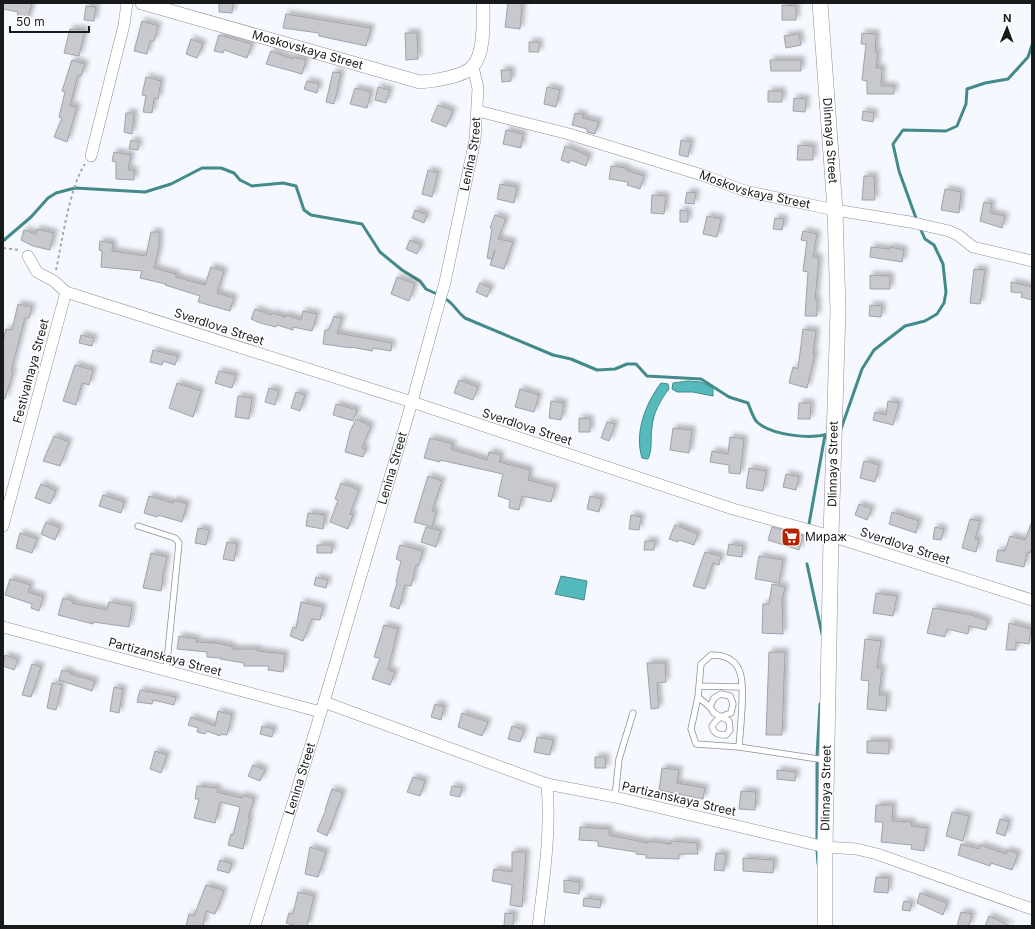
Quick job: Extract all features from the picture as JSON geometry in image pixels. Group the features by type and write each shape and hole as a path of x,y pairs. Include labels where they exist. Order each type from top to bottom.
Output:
{"main road":[{"name":"Dlinnaya Street","path":"820,3 835,210 838,311 833,435 825,847 825,926"}],"street":[{"path":"91,156 124,25 128,3"},
{"name":"Moskovskaya Street","path":"142,3 420,82 435,81 458,74 473,67"},
{"path":"473,67 480,50 483,27 483,3"},
{"name":"Lenina Street","path":"255,926 322,707 412,402 445,282 475,140 478,111 478,88 473,67"},
{"name":"Moskovskaya Street","path":"478,111 569,134 702,175 744,191 835,210 934,227 958,235 973,247 1032,261"},
{"name":"Sverdlova Street","path":"28,256 37,272 54,281 66,292 412,402 732,509 831,536 1032,600"},
{"name":"Festivalnaya Street","path":"3,526 66,292"},
{"name":"Partizanskaya Street","path":"3,627 166,671 322,707 547,784 615,797 825,847 856,848 877,854 1032,909"},
{"path":"538,926 546,872 550,814 547,784"}],"lane":[{"path":"138,526 175,538 179,543 166,671"},
{"path":"739,747 741,687 740,671 734,662 723,655 711,655 701,664 698,697 691,729 696,744 739,747 827,760"},
{"path":"699,686 741,687"},
{"path":"698,697 710,706 714,713 722,716 731,713 734,704 730,696 721,694 714,698 710,706"},
{"path":"615,797 619,759 633,713"}],"path":[{"path":"54,281 79,172 91,156"},
{"path":"3,248 20,250 28,256"}],"water":[{"path":"688,381 701,382 713,388 713,396 693,392 677,392 672,389 673,383"},
{"path":"661,383 668,384 669,389 655,412 651,431 650,455 648,459 642,458 639,438 643,418 646,409"},
{"path":"561,576 587,581 584,600 555,594"}],"building":[{"path":"3,3 32,3 27,21 17,18 18,12 3,9"},
{"path":"219,3 233,3 232,13 219,12"},
{"path":"508,3 522,3 520,29 505,27"},
{"path":"782,5 796,6 796,20 782,20"},
{"path":"86,6 96,7 94,21 84,20"},
{"path":"286,14 371,28 366,46 319,36 319,33 283,28"},
{"path":"142,21 158,26 154,41 150,41 147,54 134,51"},
{"path":"70,29 85,30 79,56 64,53"},
{"path":"405,33 417,33 418,59 406,60"},
{"path":"862,33 876,34 875,52 878,52 876,68 882,68 881,86 894,86 894,94 867,94 867,81 862,80 866,44 861,44"},
{"path":"799,34 801,45 786,48 784,36"},
{"path":"219,35 252,44 247,58 224,50 223,53 214,51"},
{"path":"191,39 203,44 197,58 186,54"},
{"path":"529,42 539,42 539,52 529,52"},
{"path":"271,51 292,59 293,57 306,60 302,74 266,64"},
{"path":"72,60 85,64 81,76 78,75 70,106 77,107 67,142 54,137 62,118 59,117 65,92 62,91"},
{"path":"770,60 801,60 801,71 771,71"},
{"path":"501,70 511,70 511,81 502,82"},
{"path":"333,72 341,73 334,104 326,102"},
{"path":"146,77 161,81 158,99 154,98 152,113 143,112 146,96 142,95"},
{"path":"307,81 319,84 317,93 304,89"},
{"path":"378,87 390,90 386,103 375,100"},
{"path":"547,87 560,90 556,107 544,104"},
{"path":"355,88 371,92 367,108 350,104"},
{"path":"768,91 782,91 782,102 768,102"},
{"path":"794,98 806,99 805,112 793,111"},
{"path":"438,105 453,111 446,127 431,121"},
{"path":"863,111 874,113 873,122 862,120"},
{"path":"126,113 134,113 132,134 124,132"},
{"path":"575,113 584,115 583,118 599,122 595,134 587,132 587,129 572,125"},
{"path":"506,130 523,134 521,148 503,144"},
{"path":"131,140 139,142 138,150 129,149"},
{"path":"681,140 691,142 688,157 679,155"},
{"path":"798,145 813,146 813,160 797,160"},
{"path":"565,146 589,156 586,166 570,160 569,163 561,160"},
{"path":"114,152 131,155 128,170 134,170 134,180 116,179 116,162 112,161"},
{"path":"611,166 626,168 626,170 644,176 640,189 627,185 628,182 609,179"},
{"path":"428,170 438,173 432,197 422,194"},
{"path":"864,176 874,176 875,200 862,200"},
{"path":"500,184 517,187 514,203 497,199"},
{"path":"945,189 961,192 959,213 941,210"},
{"path":"687,192 696,193 694,204 685,203"},
{"path":"652,195 666,196 664,214 651,213"},
{"path":"984,202 992,204 990,213 1005,216 1002,228 980,221"},
{"path":"415,210 427,215 424,223 412,218"},
{"path":"680,210 688,211 688,222 680,222"},
{"path":"495,215 506,219 498,239 513,242 504,269 490,265 492,259 487,258 492,229 490,228"},
{"path":"707,216 721,219 717,237 703,234"},
{"path":"775,218 784,219 782,230 773,229"},
{"path":"37,229 54,233 50,250 33,246 21,240 24,230 36,234"},
{"path":"803,231 817,234 813,257 819,258 815,300 817,300 817,316 805,316 808,272 803,271 807,241 801,240"},
{"path":"151,232 159,232 159,248 154,268 176,274 176,277 205,285 211,267 224,271 217,293 234,298 230,311 198,302 200,296 165,285 166,284 140,278 142,271 101,267 102,251 99,250 100,241 113,243 112,251 146,256"},
{"path":"410,240 421,245 417,254 406,249"},
{"path":"871,247 890,249 890,247 904,250 902,262 870,257"},
{"path":"974,269 985,270 980,304 970,303"},
{"path":"870,275 890,276 890,289 870,289"},
{"path":"397,277 415,284 409,301 391,294"},
{"path":"1011,282 1032,287 1032,300 1021,297 1022,293 1011,292"},
{"path":"480,283 491,288 487,297 476,292"},
{"path":"18,304 32,307 29,318 25,318 11,371 13,372 5,399 3,399 3,341 6,329 12,330"},
{"path":"870,305 882,306 881,317 869,316"},
{"path":"255,309 271,315 272,313 285,317 286,315 301,320 303,311 317,314 312,331 293,327 293,330 277,325 276,327 260,323 251,319"},
{"path":"334,316 342,319 337,333 392,343 391,351 373,348 372,351 323,344 325,330 329,330"},
{"path":"803,329 816,331 813,354 815,354 807,388 789,383 793,367 798,369"},
{"path":"81,335 94,338 92,346 79,343"},
{"path":"153,350 178,356 175,365 163,361 162,365 150,362"},
{"path":"75,365 93,370 89,385 82,383 76,405 63,401"},
{"path":"219,371 236,375 232,388 215,383"},
{"path":"459,380 478,387 473,400 454,393"},
{"path":"177,383 201,391 193,417 169,408"},
{"path":"269,388 279,391 275,405 265,402"},
{"path":"520,389 539,395 534,412 515,407"},
{"path":"296,392 305,395 300,411 291,408"},
{"path":"238,396 252,398 249,419 235,417"},
{"path":"551,401 564,403 561,420 549,418"},
{"path":"888,401 899,403 893,425 873,420 875,412 886,415"},
{"path":"799,403 811,403 810,419 798,419"},
{"path":"336,404 357,410 353,421 333,415"},
{"path":"579,418 590,419 590,432 579,432"},
{"path":"356,419 371,426 362,448 366,449 363,457 345,452 350,432"},
{"path":"607,422 615,424 609,441 601,438"},
{"path":"673,428 692,430 689,453 670,450"},
{"path":"54,436 69,442 60,466 43,461"},
{"path":"730,437 744,439 740,474 729,473 729,465 710,462 712,451 728,454"},
{"path":"430,438 453,444 451,449 487,460 489,452 501,455 499,462 530,470 528,480 555,487 551,502 522,496 519,510 509,508 510,500 498,496 503,474 440,460 440,462 424,458"},
{"path":"864,461 879,465 875,482 860,478"},
{"path":"749,468 766,471 763,491 746,488"},
{"path":"786,474 799,477 796,490 783,487"},
{"path":"428,476 442,481 432,511 436,512 432,527 414,522"},
{"path":"341,483 359,490 350,514 353,515 348,529 330,522 338,500 335,499"},
{"path":"41,484 56,491 50,504 35,498"},
{"path":"103,495 124,502 121,513 99,506"},
{"path":"149,496 173,503 174,500 187,504 182,522 158,515 157,517 144,513"},
{"path":"590,496 602,499 599,512 587,509"},
{"path":"859,504 872,509 867,520 855,515"},
{"path":"892,512 919,521 916,533 889,524"},
{"path":"308,513 325,515 323,529 306,526"},
{"path":"631,515 641,517 639,530 629,529"},
{"path":"970,519 980,521 975,539 979,540 976,552 962,548"},
{"path":"46,522 60,528 55,540 41,534"},
{"path":"1031,524 1032,547 1030,553 1027,552 1024,567 996,561 998,550 1005,551 1010,536 1025,540"},
{"path":"675,525 698,534 694,545 679,540 678,542 669,539"},
{"path":"426,527 441,531 436,547 421,542"},
{"path":"772,527 803,536 799,550 768,540"},
{"path":"935,527 944,529 941,540 933,539"},
{"path":"198,528 209,530 206,545 195,543"},
{"path":"20,533 37,539 32,553 16,548"},
{"path":"645,541 655,541 654,550 644,550"},
{"path":"227,542 237,544 234,561 223,559"},
{"path":"729,544 743,546 742,557 727,555"},
{"path":"317,545 332,545 332,553 317,553"},
{"path":"400,545 423,551 418,566 416,565 411,586 405,585 399,609 390,606 397,583 401,561 396,559"},
{"path":"705,552 721,556 719,565 713,563 705,589 693,586"},
{"path":"151,553 167,557 161,591 143,588"},
{"path":"759,556 783,560 779,583 755,579"},
{"path":"316,577 328,580 326,588 314,585"},
{"path":"10,579 31,585 28,592 43,597 39,611 31,608 32,604 5,595"},
{"path":"772,584 785,587 782,597 783,634 762,633 763,604 769,604"},
{"path":"876,593 897,596 893,616 873,613"},
{"path":"63,598 73,601 72,603 107,610 109,602 132,606 129,627 93,622 93,624 58,615"},
{"path":"301,602 323,607 320,620 312,619 303,641 290,636 293,627 296,628"},
{"path":"933,608 972,615 988,621 986,630 969,626 968,634 947,629 945,637 927,633"},
{"path":"1009,623 1031,629 1029,644 1016,642 1016,650 1006,650"},
{"path":"384,625 398,629 388,670 395,672 390,685 372,679 380,658 374,657"},
{"path":"179,636 197,639 196,642 216,643 232,646 232,649 258,649 258,651 285,654 283,672 268,670 269,666 244,666 244,663 220,659 221,658 207,657 207,652 177,649"},
{"path":"865,639 881,641 877,668 882,668 879,695 887,695 886,711 867,709 869,681 861,680"},
{"path":"769,652 785,652 782,735 766,735"},
{"path":"5,655 18,660 14,670 3,666"},
{"path":"647,663 665,663 666,682 657,683 659,708 651,709"},
{"path":"32,664 41,667 31,697 22,695"},
{"path":"62,670 70,672 70,674 95,681 92,691 59,680"},
{"path":"52,683 62,685 56,710 47,708"},
{"path":"114,687 123,689 119,713 110,711"},
{"path":"140,690 176,697 174,705 153,700 152,704 137,702"},
{"path":"435,704 444,707 441,720 431,717"},
{"path":"218,711 232,715 227,735 221,734 220,736 207,731 205,734 197,732 198,728 188,725 191,717 215,726"},
{"path":"462,713 488,722 482,736 458,727"},
{"path":"262,726 274,729 272,737 260,734"},
{"path":"512,726 524,730 520,742 508,739"},
{"path":"537,737 553,740 550,755 534,752"},
{"path":"867,741 889,741 889,754 867,753"},
{"path":"155,751 167,755 161,773 150,769"},
{"path":"595,757 605,757 606,768 595,768"},
{"path":"253,765 265,770 260,781 248,776"},
{"path":"662,768 679,770 677,783 705,788 703,799 659,790"},
{"path":"777,770 796,772 795,781 777,779"},
{"path":"413,777 425,781 420,796 407,792"},
{"path":"197,786 218,788 217,792 242,798 243,795 254,799 248,817 250,817 243,849 228,845 231,834 233,835 240,807 220,802 215,823 194,818 199,799 195,799"},
{"path":"452,786 462,788 460,797 450,795"},
{"path":"332,789 343,793 327,836 317,831 326,810"},
{"path":"741,791 756,792 755,810 739,809"},
{"path":"876,805 893,805 892,821 912,822 911,826 927,828 924,851 911,849 912,845 881,842 883,822 875,822"},
{"path":"952,812 969,816 963,841 946,836"},
{"path":"1000,819 1009,822 1005,836 996,833"},
{"path":"580,827 609,829 609,835 648,843 648,841 671,844 671,841 697,843 698,854 679,854 679,859 646,858 646,855 636,854 636,852 598,846 598,841 579,840"},
{"path":"961,844 979,849 980,845 1006,854 1007,850 1018,854 1012,870 991,863 990,866 958,855"},
{"path":"310,847 326,852 318,877 305,874"},
{"path":"512,852 526,852 522,907 510,905 512,885 492,881 494,869 512,872"},
{"path":"716,853 726,854 724,871 714,870"},
{"path":"743,858 774,860 773,873 743,871"},
{"path":"220,860 232,864 229,873 217,870"},
{"path":"876,877 889,878 888,893 874,892"},
{"path":"564,880 580,882 579,894 564,892"},
{"path":"206,885 224,891 215,914 206,911 203,926 186,926 189,914 194,916"},
{"path":"298,892 314,896 307,926 296,926 286,923 289,913 293,914"},
{"path":"920,893 947,903 943,915 917,903"},
{"path":"584,898 601,900 600,908 583,906"},
{"path":"904,901 912,903 910,911 902,910"},
{"path":"961,912 972,914 969,926 957,926"},
{"path":"505,913 514,914 513,926 504,926"},
{"path":"989,916 1011,926 985,926"}],"waterway":[{"path":"917,221 899,171 893,144 903,130 946,131 957,126 966,104 967,89 985,83 1008,79 1028,57 1032,45"},
{"path":"3,241 31,217 48,198 56,193 75,188 145,192 171,184 202,168 221,168 234,173 240,180 252,186 283,183 296,186 304,210 311,215 362,224 380,252 402,270 420,281 426,289 439,295"},
{"path":"841,429 862,369 874,350 905,326 925,321 937,314 944,303 946,292 943,264 934,245 925,239 920,228"},
{"path":"444,298 451,303 465,318 553,355 571,359 597,370 615,369 627,364 636,364 647,376 701,379 729,397 748,403 753,416 757,422 764,427 792,435 812,436 829,434"},
{"path":"809,524 825,435"},
{"path":"807,564 822,634"},
{"path":"817,756 820,704"},
{"path":"817,763 817,841"},
{"path":"817,850 818,864"}],"place":[{"name":"Мираж","path":"791,537"}]}
